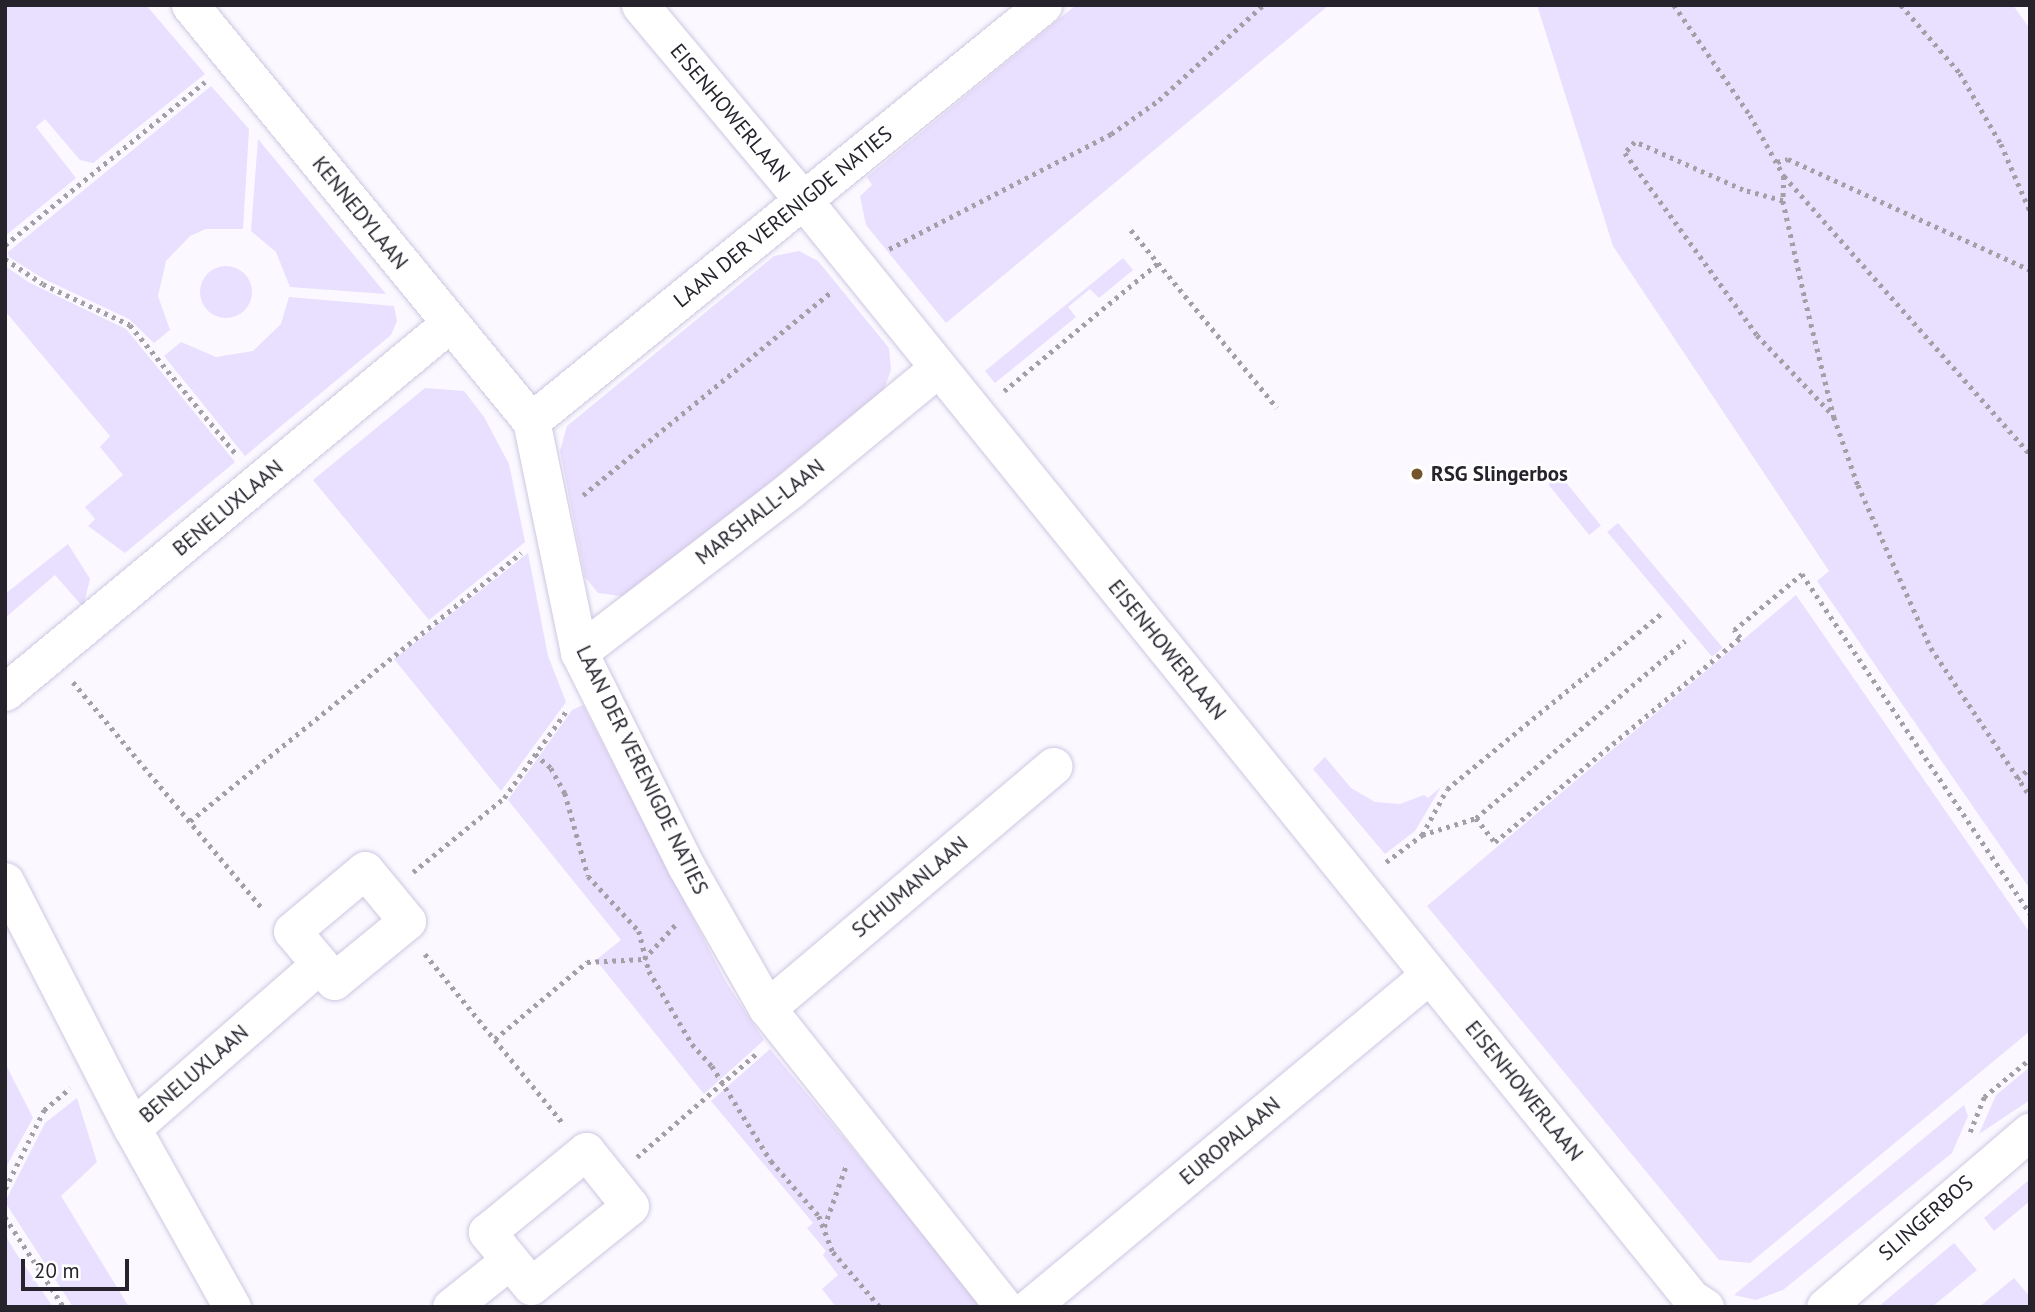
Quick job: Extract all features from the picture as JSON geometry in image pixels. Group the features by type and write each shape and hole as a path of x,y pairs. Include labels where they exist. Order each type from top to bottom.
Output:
{"street":[{"name":"KENNEDYLAAN","path":"190,5 531,421"},
{"name":"EISENHOWERLAAN","path":"639,5 804,201 1692,1304"},
{"name":"LAAN DER VERENIGDE NATIES","path":"1004,1307 775,1019 702,895 579,652 531,421 1043,5"},
{"name":"BENELUXLAAN","path":"5,692 450,323"},
{"name":"MARSHALL-LAAN","path":"579,652 790,490 938,368"},
{"name":"SCHUMANLAAN","path":"775,1019 1053,766"},
{"path":"365,870 393,910 334,981 292,931 365,870"},
{"name":"BENELUXLAAN","path":"5,881 132,1128 232,1307"},
{"name":"BENELUXLAAN","path":"132,1128 320,964"},
{"name":"EUROPALAAN","path":"1030,1307 1429,975"},
{"name":"SLINGERBOS","path":"1825,1307 2030,1131"},
{"path":"586,1151 609,1180 630,1206 531,1286 487,1232 586,1151"},
{"path":"451,1307 510,1260"}],"path":[{"path":"190,821 530,546 551,521 859,269 926,229 1111,134 1159,100 1263,5"},
{"path":"1674,5 1784,176 2030,454"},
{"path":"1901,5 1960,73 2001,144 2030,211"},
{"path":"5,246 234,59"},
{"path":"1783,201 1743,190 1635,142 1625,153 1757,335 1835,417"},
{"path":"1777,162 1788,159 2030,270"},
{"path":"1784,176 1783,201 1835,417 1884,548 1931,648 2030,796"},
{"path":"1131,230 1277,408"},
{"path":"5,259 34,279 136,330 258,482"},
{"path":"976,414 1158,263"},
{"path":"1476,818 1495,842 1740,638 1734,630 1802,574 2030,913"},
{"path":"1422,835 1447,789 1663,612"},
{"path":"1356,884 1422,835 1476,818 1685,641"},
{"path":"50,655 284,934 292,931"},
{"path":"586,1151 393,910 504,797 572,702 597,688"},
{"path":"535,754 551,768 565,793 588,876 639,931 644,959 692,1044 722,1084 771,1161 820,1216 833,1252 880,1307"},
{"path":"2017,779 2030,768"},
{"path":"495,1039 587,962 644,959 702,895"},
{"path":"609,1180 722,1084 775,1019"},
{"path":"5,1189 44,1111 99,1064"},
{"path":"824,1228 852,1144 864,1129"},
{"path":"5,1217 64,1307"}],"shaded area":[{"path":"5,5 146,5 205,74 93,163 80,160 45,119 36,127 76,178 5,236"},
{"path":"1076,5 1329,5 946,323 866,225 860,196 872,185 867,177"},
{"path":"1537,5 2013,5 2030,29 2030,889 1817,581 1829,571 1613,246"},
{"path":"211,86 249,129 243,229 206,229 190,236 166,261 158,296 170,330 154,343 129,319 44,279 9,257 8,252"},
{"path":"258,139 386,294 290,287 276,252 251,231"},
{"path":"799,251 818,261 889,348 891,370 884,389 628,597 598,593 585,577 560,451 567,426 774,256"},
{"path":"1123,258 1133,270 1099,298 1090,289 1068,307 1076,317 995,383 985,371"},
{"path":"5,266 30,283 126,329 235,462 125,553 88,526 95,519 85,507 123,475 100,447 110,436 5,311"},
{"path":"226,266 236,268 244,274 250,282 250,302 244,310 236,316 226,318 216,316 208,310 202,302 200,292 202,282 208,274 216,268"},
{"path":"289,297 394,306 397,321 391,335 245,456 164,356 181,342 216,357 253,351 281,324"},
{"path":"425,388 464,391 484,417 509,464 525,542 429,620 313,480"},
{"path":"1560,475 1601,526 1589,535 1548,484"},
{"path":"1618,523 1723,648 1712,657 1607,532"},
{"path":"68,544 90,579 83,607 55,575 5,618 5,594"},
{"path":"528,553 548,656 566,702 501,791 394,659"},
{"path":"1796,595 2030,933 2030,1031 1750,1263 1719,1260 1427,906"},
{"path":"583,705 726,982 764,1040 704,1094 596,960 621,940 508,800 572,710"},
{"path":"1325,757 1351,788 1375,802 1400,804 1424,795 1428,798 1441,787 1415,831 1385,854 1313,769"},
{"path":"770,1049 982,1307 836,1307 822,1289 838,1275 823,1255 826,1251 807,1228 813,1223 711,1101"},
{"path":"5,1063 33,1118 5,1169"},
{"path":"2030,1067 2030,1100 1979,1134 1996,1095"},
{"path":"77,1098 97,1162 61,1196 129,1307 73,1307 5,1202 45,1123"},
{"path":"1964,1105 1968,1116 1952,1153 1783,1290 1756,1300 1734,1295"},
{"path":"2030,1179 2030,1201 1994,1231 1984,1218"},
{"path":"5,1235 16,1253 53,1307 5,1307"},
{"path":"1954,1243 1977,1270 1932,1307 1878,1307"},
{"path":"2014,1278 2030,1297 2030,1307 1979,1307"}],"place":[{"name":"RSG Slingerbos","path":"1417,474"}]}
